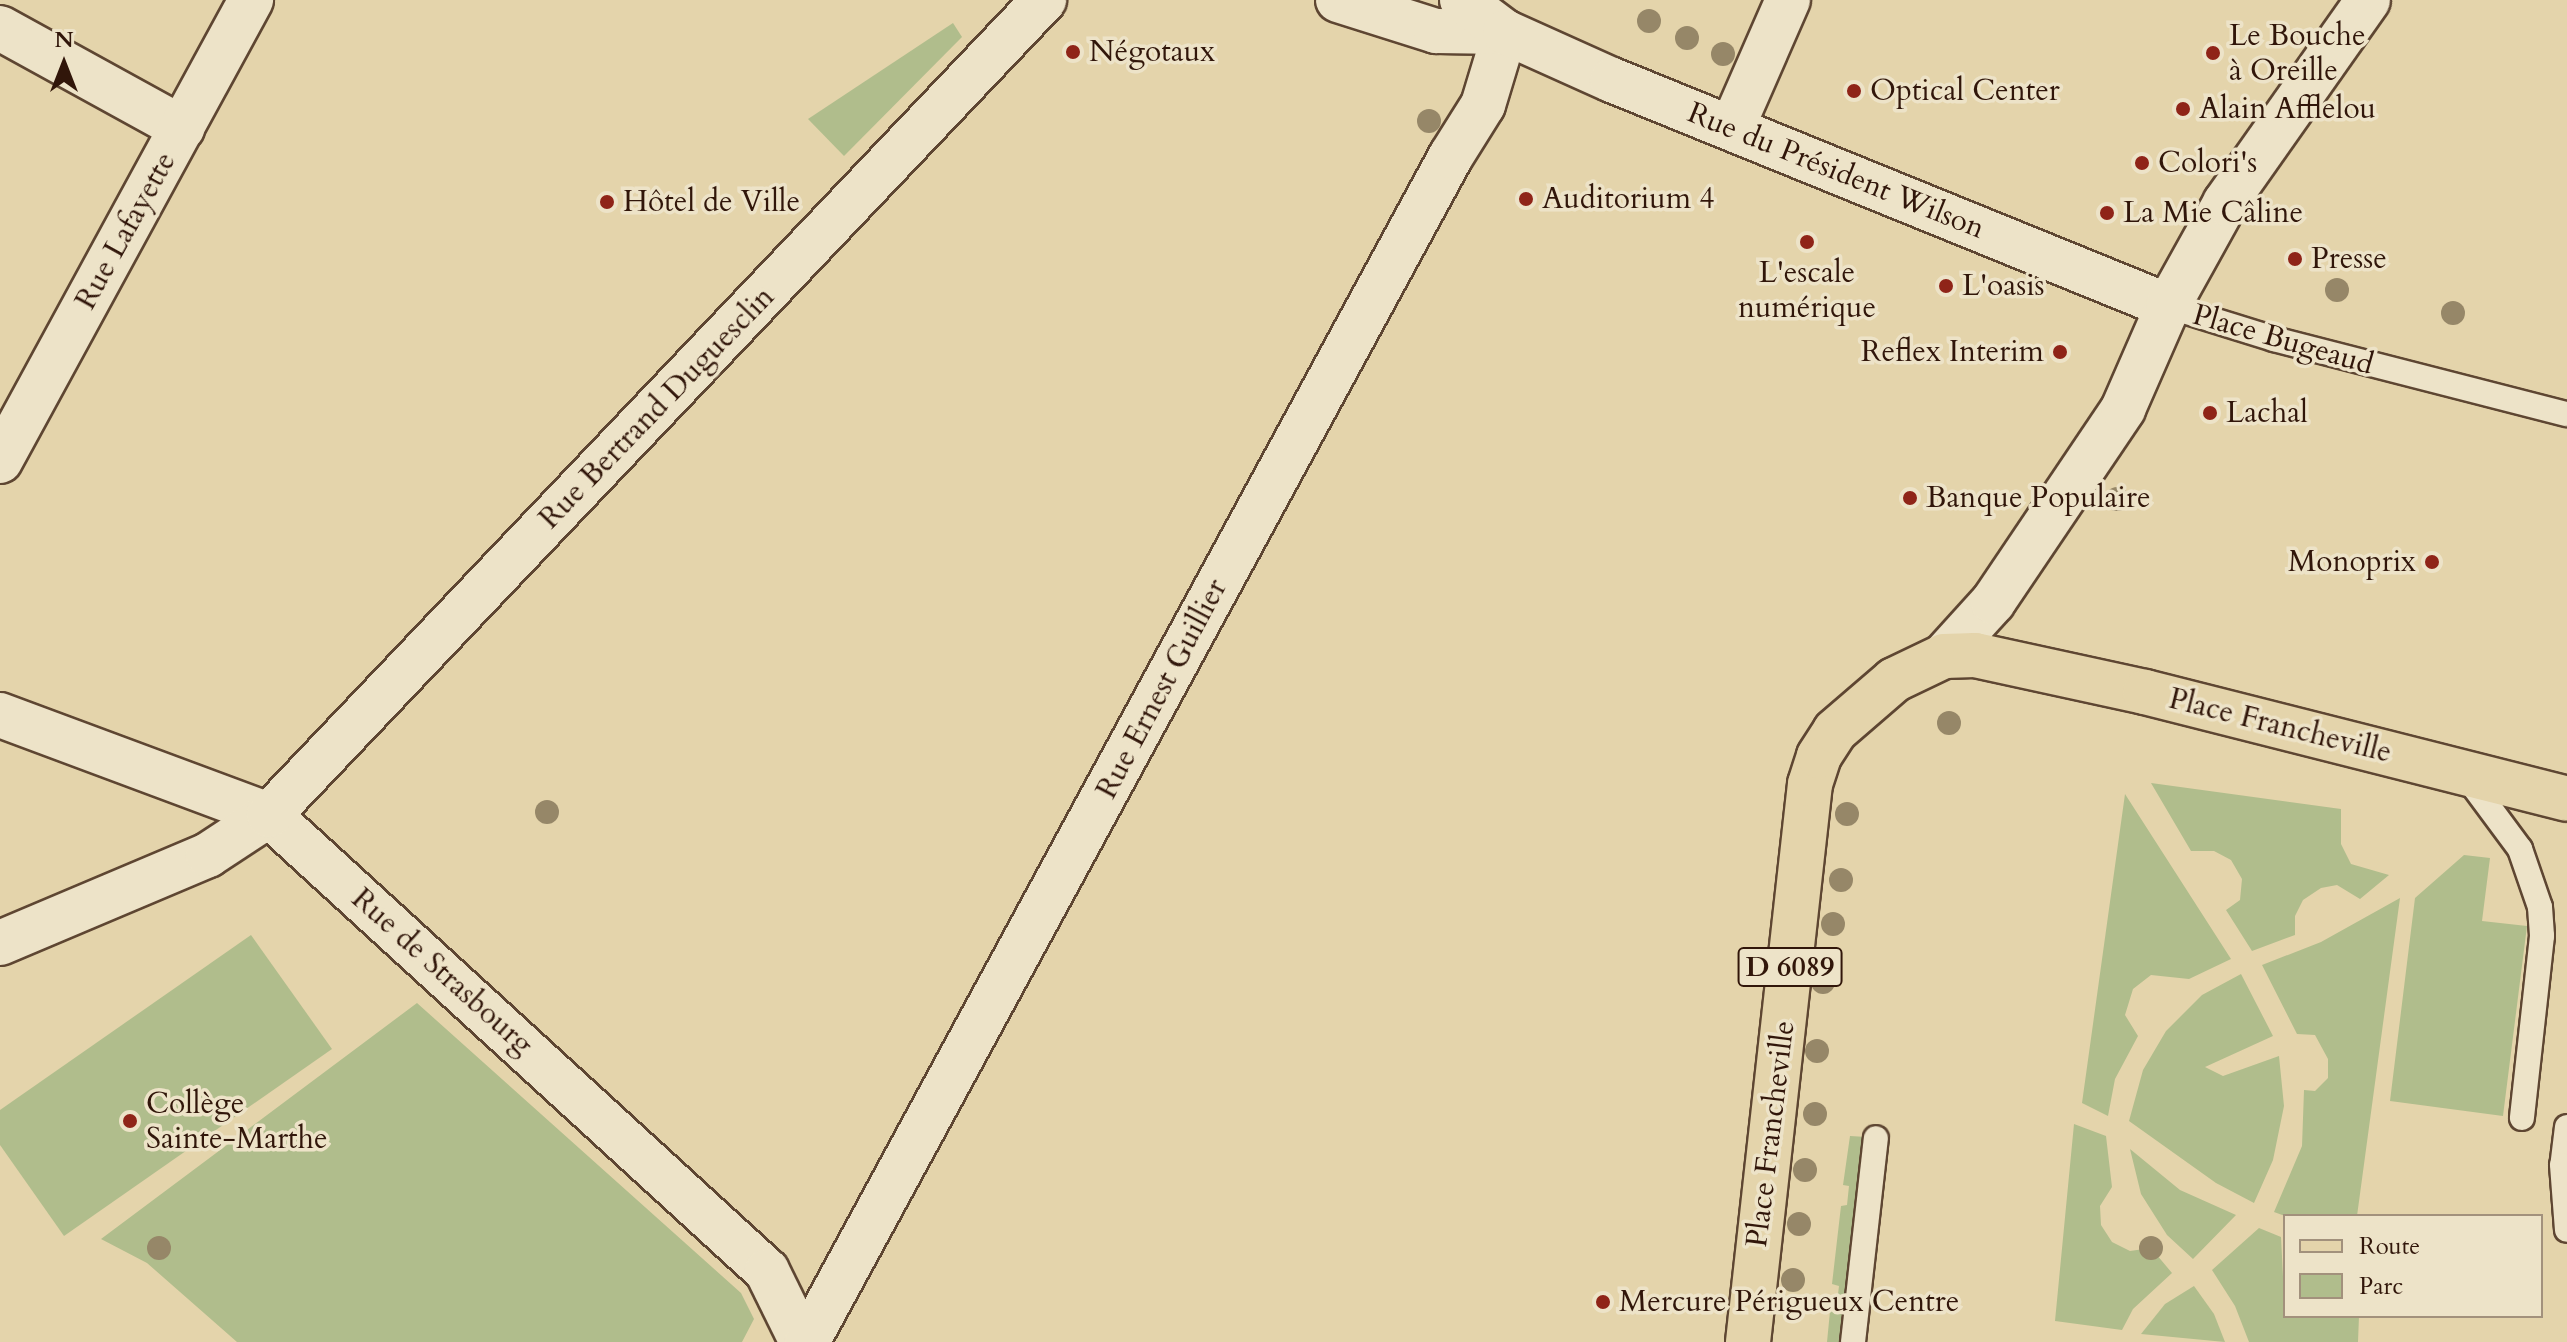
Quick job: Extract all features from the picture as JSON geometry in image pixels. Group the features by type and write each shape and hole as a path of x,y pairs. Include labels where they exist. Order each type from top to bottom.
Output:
{"main road":[{"name":"Place Francheville","path":"1748,1342 1810,784 1819,756 1835,731 1894,680 1944,656 1975,655 2145,692 2567,799"}],"street":[{"name":"Rue Lafayette","path":"0,461 251,0"},
{"name":"Rue Bertrand Duguesclin","path":"0,943 208,855 269,815 1044,0"},
{"name":"Rue du Président Wilson","path":"1338,0 1436,31 1505,32"},
{"name":"Rue du Président Wilson","path":"1463,0 1505,32 2168,306"},
{"path":"1732,128 1788,0"},
{"name":"Place Bugeaud","path":"2168,306 2225,203 2368,0"},
{"path":"0,28 182,128"},
{"name":"Rue Ernest Guillier","path":"804,1342 1443,170 1483,105 1505,32"},
{"name":"Place Francheville","path":"1944,656 1993,602 2123,409 2168,306"},
{"name":"Rue de Strasbourg","path":"0,715 269,815 767,1271 804,1342"}],"lane":[{"name":"Place Bugeaud","path":"2168,306 2274,339 2567,414"},
{"path":"2463,772 2520,849 2540,907 2542,936 2522,1118"},
{"path":"2567,1127 2562,1204 2567,1230"},
{"path":"1853,1342 1876,1138"}],"green space":[{"path":"953,23 962,37 844,156 808,119"},
{"path":"2151,783 2341,809 2341,844 2351,864 2389,875 2360,899 2337,885 2321,888 2303,900 2295,916 2295,935 2252,951 2226,910 2240,900 2242,879 2231,860 2214,851 2191,851"},
{"path":"2125,794 2231,959 2189,979 2151,975 2133,989 2125,1015 2138,1036 2115,1079 2108,1116 2082,1103"},
{"path":"2464,855 2490,858 2482,921 2527,926 2503,1116 2390,1101 2415,898"},
{"path":"2400,898 2357,1214 2283,1215 2274,1212 2302,1146 2304,1090 2315,1091 2328,1078 2328,1059 2315,1035 2297,1034 2262,965 2321,942"},
{"path":"251,935 332,1049 64,1236 0,1145 0,1110"},
{"path":"2241,974 2273,1036 2205,1067 2223,1076 2279,1056 2284,1106 2273,1160 2254,1203 2216,1183 2129,1121 2143,1070 2166,1031 2202,995"},
{"path":"417,1003 741,1293 754,1319 742,1342 237,1342 147,1263 101,1239"},
{"path":"2074,1124 2106,1136 2112,1187 2100,1206 2101,1225 2112,1242 2130,1251 2151,1248 2172,1273 2133,1309 2122,1330 2055,1321"},
{"path":"1850,1136 1867,1137 1842,1342 1827,1342 1831,1301 1837,1302 1839,1286 1832,1284 1841,1206 1847,1205 1849,1186 1843,1185"},
{"path":"2130,1149 2180,1190 2236,1215 2193,1259 2167,1235 2141,1194"},
{"path":"2259,1228 2281,1237 2283,1318 2359,1318 2358,1342 2249,1342 2235,1306 2212,1270"},
{"path":"2194,1286 2214,1314 2225,1342 2141,1334 2165,1304"}],"place":[{"name":"Négotaux","path":"1073,52"},
{"name":"Le Bouche à Oreille","path":"2213,53"},
{"name":"Optical Center","path":"1854,91"},
{"name":"Alain Afflelou","path":"2183,109"},
{"name":"Colori's","path":"2142,163"},
{"name":"Auditorium 4","path":"1526,199"},
{"name":"Hôtel de Ville","path":"607,202"},
{"name":"La Mie Câline","path":"2107,213"},
{"name":"L'escale numérique","path":"1807,242"},
{"name":"Presse","path":"2295,259"},
{"name":"L'oasis","path":"1946,286"},
{"name":"Reflex Interim","path":"2060,352"},
{"name":"Lachal","path":"2210,413"},
{"name":"Banque Populaire","path":"1910,498"},
{"name":"Monoprix","path":"2432,562"},
{"name":"Collège Sainte-Marthe","path":"130,1121"},
{"name":"Mercure Périgueux Centre","path":"1603,1302"}]}
